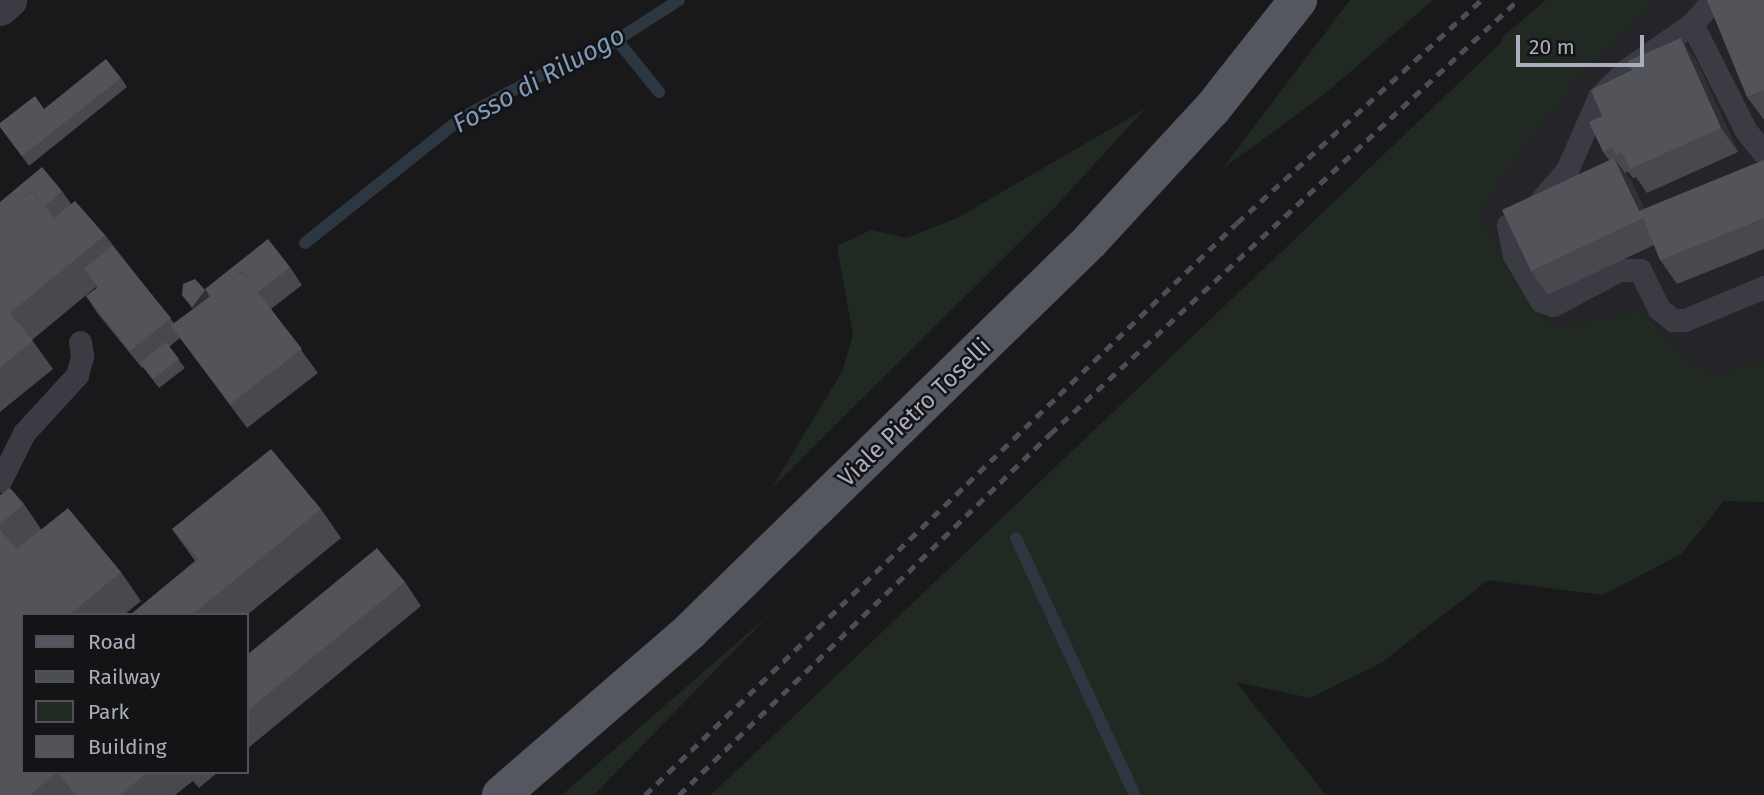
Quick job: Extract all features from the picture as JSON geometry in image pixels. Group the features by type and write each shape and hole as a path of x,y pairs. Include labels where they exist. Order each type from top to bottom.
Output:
{"main road":[{"name":"Viale Pietro Toselli","path":"500,795 690,631 1090,241 1205,118 1298,0"}],"street":[{"path":"0,7 8,0"}],"lane":[{"path":"1713,0 1692,24 1647,53 1599,97 1567,170 1537,205 1508,225 1514,255 1541,301 1553,305 1619,270 1640,270 1659,309 1673,320 1685,320 1764,287"},
{"path":"1692,24 1746,131 1764,153"},
{"path":"0,481 24,433 77,375 82,356 80,342"}],"shaded area":[{"path":"1546,0 1764,0 1764,361 1709,376 1641,311 1553,327 1478,217 1502,37"}],"green space":[{"path":"1350,0 1433,0 1321,97 1222,169"},
{"path":"1546,0 1658,0 1575,81 1505,172 1478,217 1553,327 1641,311 1709,376 1764,361 1764,502 1724,501 1681,554 1603,595 1488,580 1381,663 1310,698 1236,682 1326,795 711,795"},
{"path":"1145,109 1055,207 771,489 842,372 853,335 837,246 871,230 907,238 957,218"},
{"path":"769,615 594,795 562,795"}],"building":[{"path":"1707,0 1764,0 1764,90 1747,97"},
{"path":"1681,38 1721,128 1630,169 1622,152 1616,155 1613,147 1603,152 1589,122 1602,116 1591,90 1632,70 1628,61"},
{"path":"106,59 121,78 22,156 0,127 0,123 35,96 44,109"},
{"path":"1614,158 1639,211 1764,160 1764,218 1660,260 1643,218 1531,271 1502,210"},
{"path":"42,167 62,191 45,206 32,190 0,217 0,202"},
{"path":"32,190 54,218 75,201 105,235 10,313 33,341 0,367 0,217"},
{"path":"268,239 290,267 258,292 242,272 211,296 205,289"},
{"path":"112,246 171,318 130,351 86,296 98,287 84,269"},
{"path":"242,272 302,349 230,404 171,326"},
{"path":"195,279 205,290 192,307 182,295 183,284"},
{"path":"166,342 179,359 153,379 140,363"},
{"path":"271,449 321,509 194,613 132,613 198,559 172,529"},
{"path":"10,488 24,504 0,524 0,495"},
{"path":"68,508 121,572 71,613 21,613 21,774 55,774 30,795 0,795 0,530 17,549"},
{"path":"377,548 405,582 248,710 248,654"},
{"path":"59,774 146,774 120,795 76,795"}],"waterway":[{"name":"Fosso di Riluogo","path":"305,243 463,117 564,63 598,52 679,0"},
{"path":"617,40 659,92"},
{"path":"1016,538 1135,795"}],"railway":[{"path":"645,795 1237,223 1481,0"},
{"path":"679,795 1050,434 1518,0"}]}
